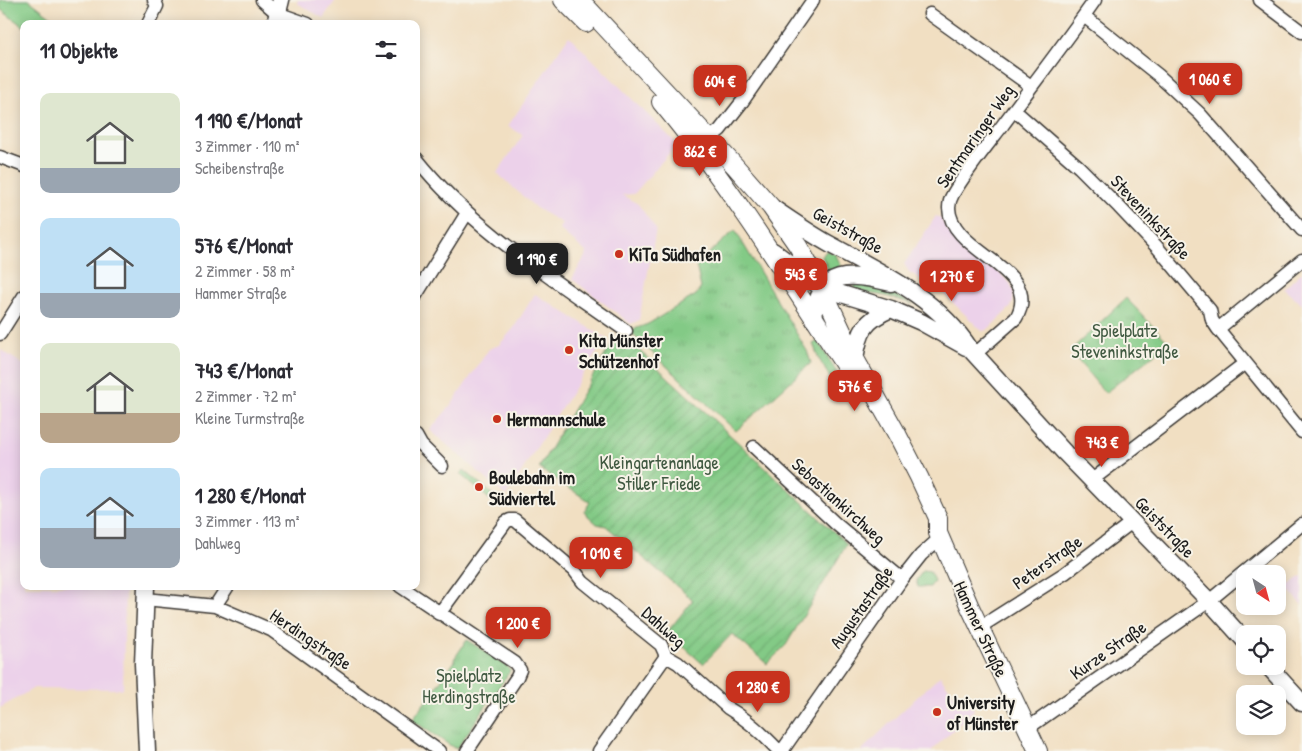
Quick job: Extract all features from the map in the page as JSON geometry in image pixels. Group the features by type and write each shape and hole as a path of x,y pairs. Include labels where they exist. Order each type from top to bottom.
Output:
{"main road":[{"name":"Hammer Straße","path":"563,0 636,74 684,130 726,186 886,431 929,522 939,536 1038,751"},
{"name":"Hammer Straße","path":"580,0 710,138 771,206 790,233 822,288 855,359 907,453 938,518 939,536"}],"street":[{"path":"150,20 157,6 154,0"},
{"path":"262,0 278,12 298,20"},
{"name":"Sentmaringer Weg","path":"973,351 1016,318 1020,312 1022,297 1017,284 999,266 957,232 950,218 949,207 953,194 1095,0"},
{"path":"1260,0 1302,32"},
{"path":"710,138 720,130 742,102 807,2"},
{"name":"Sentmaringer Weg","path":"930,14 1031,86"},
{"path":"1084,16 1158,75 1200,114 1302,230"},
{"name":"Steveninkstraße","path":"1014,110 1079,167 1157,247 1210,310 1212,320 1218,329 1302,432"},
{"path":"0,157 20,164"},
{"path":"420,162 467,213 626,331"},
{"name":"Geiststraße","path":"771,206 822,240 868,264 940,312 1039,425 1236,631"},
{"path":"420,289 467,213"},
{"name":"Geiststraße","path":"764,242 780,257 822,288 891,309 921,322 973,351"},
{"path":"1218,329 1302,260"},
{"path":"814,320 815,309 822,288 839,278 853,276 903,286"},
{"path":"0,334 20,302"},
{"path":"855,359 859,338 864,328 874,318 891,309"},
{"path":"1092,480 1245,363"},
{"path":"420,443 442,466"},
{"name":"Sebastiankirchweg","path":"754,447 836,524 902,579"},
{"name":"Dahlweg","path":"440,614 502,526 510,520 515,520 574,570 583,582 661,645 666,656 678,663 728,708 781,751"},
{"name":"Peterstraße","path":"980,627 1065,573 1132,522"},
{"name":"Kurze Straße","path":"1028,728 1209,601 1302,524"},
{"name":"Augustastraße","path":"781,751 902,579 939,536"},
{"path":"215,606 225,590"},
{"path":"406,590 515,663 520,670 467,751"},
{"path":"145,593 143,664 146,751"},
{"name":"Herdingstraße","path":"145,593 215,606 271,630 439,751"},
{"path":"600,751 666,656"},
{"path":"1276,675 1302,703"}],"shaded area":[{"path":"298,0 336,0 323,18 297,3"},
{"path":"569,36 677,144 634,194 622,195 638,204 656,229 639,320 631,324 572,279 587,253 559,229 562,223 536,208 497,173 523,135 508,126"},
{"path":"936,216 941,218 947,230 963,245 961,247 987,268 991,265 1010,283 1014,293 1011,307 987,330 982,331 943,293 909,272 904,264"},
{"path":"1302,272 1302,305 1284,289"},
{"name":"Hermannschule","path":"535,294 606,338 506,496 430,430 452,404 489,349 499,345 513,329"},
{"path":"1,350 20,362 20,590 125,590 123,689 34,688 0,708"},
{"path":"1302,576 1302,605 1287,587"},
{"name":"University of Münster","path":"940,676 962,706 969,699 974,710 931,751 862,750 899,714"}],"green space":[{"path":"0,0 29,0 54,19 20,20 20,24 0,9"},
{"path":"735,230 807,351 811,363 736,431 629,331 648,324 696,295 701,288 696,265"},
{"path":"827,250 836,255 841,266 839,268 841,272 832,277 822,256"},
{"path":"852,280 886,290 913,304 886,296 855,291"},
{"name":"Spielplatz Steveninkstraße","path":"1126,298 1169,343 1105,393 1070,351"},
{"name":"Kleingartenanlage Stiller Friede","path":"621,340 628,340 847,544 786,645 767,664 732,634 703,664 667,632 693,600 606,526 597,524 584,512 590,502 539,468 611,345"},
{"path":"818,341 840,378 832,381 819,359 813,344"},
{"name":"Boulebahn im Südviertel","path":"464,470 499,500 495,504 460,474"},
{"path":"923,571 930,572 934,581 930,587 918,587 916,580"},
{"name":"Spielplatz Herdingstraße","path":"467,640 508,667 510,671 458,747 454,748 412,720 455,661 454,659"}],"place":[{"name":"KiTa Südhafen","path":"619,254"},
{"name":"Kita Münster Schützenhof","path":"569,350"},
{"name":"Hermannschule","path":"497,419"},
{"name":"Boulebahn im Südviertel","path":"479,487"},
{"name":"University of Münster","path":"937,712"}]}
